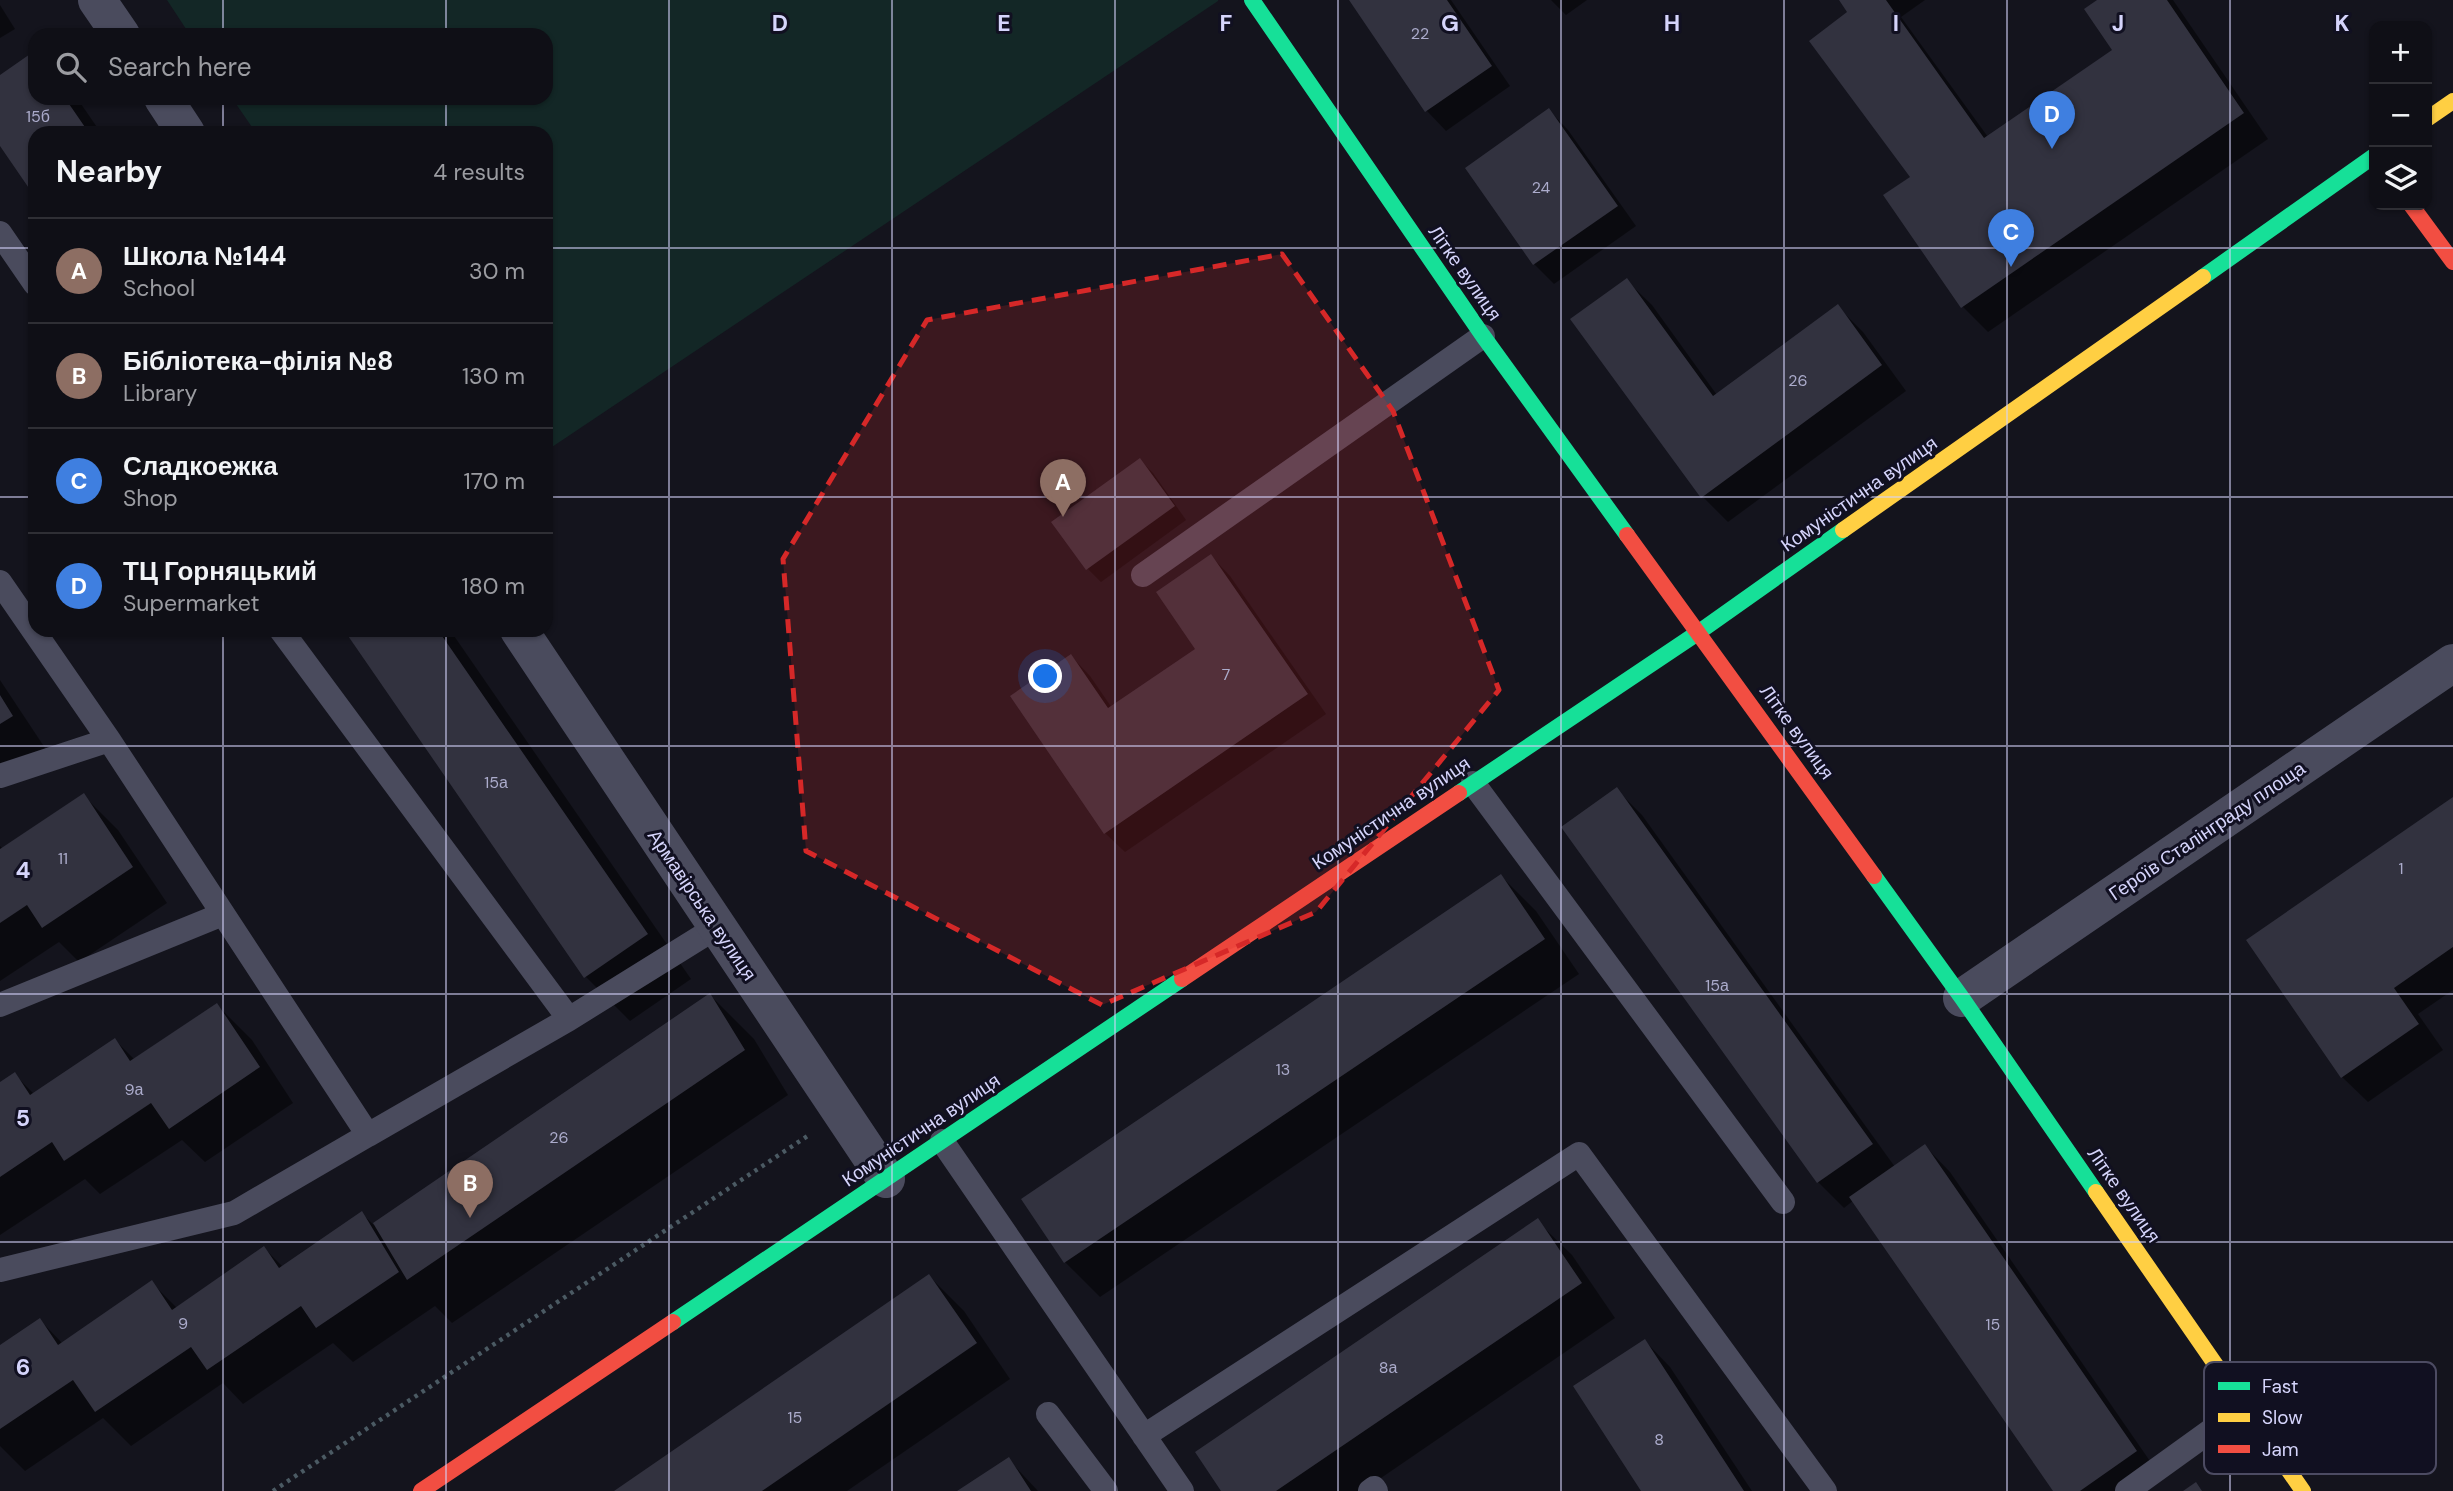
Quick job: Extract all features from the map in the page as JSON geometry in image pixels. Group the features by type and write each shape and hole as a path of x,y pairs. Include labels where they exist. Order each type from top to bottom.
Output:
{"street":[{"path":"97,0 116,28"},
{"name":"Літке вулиця","path":"1252,0 1483,336 1962,998 2214,1362"},
{"path":"2432,116 2453,101"},
{"path":"168,105 181,126"},
{"name":"Комуністична вулиця","path":"421,1491 1699,632 2369,160"},
{"path":"2415,210 2453,262"},
{"name":"Армавірська вулиця","path":"524,637 886,1179"},
{"name":"Героїв Сталінграду площа","path":"1962,998 2453,663"},
{"name":"Літке вулиця","path":"2291,1474 2303,1491"}],"lane":[{"path":"0,233 28,274"},
{"path":"1143,575 1483,336"},
{"path":"0,582 28,623"},
{"path":"38,637 109,740 368,1135"},
{"path":"286,637 569,1019"},
{"path":"0,776 109,740"},
{"path":"1473,783 1783,1202"},
{"path":"0,1004 222,914"},
{"path":"0,1270 234,1213 569,1019 717,927"},
{"path":"942,1141 1181,1491"},
{"path":"1144,1436 1579,1154 1825,1491"},
{"path":"1048,1414 1106,1491"},
{"path":"2127,1491 2204,1436"},
{"path":"1370,1491 1374,1488 1376,1491"}],"path":[{"path":"272,1491 842,1113"}],"highlighted area":[{"path":"1282,254 1393,411 1499,690 1316,912 1102,1005 806,851 783,559 927,320"}],"green space":[{"path":"167,0 1218,0 553,446 553,126 251,126 237,105 553,105 553,28 185,28"}],"building":[{"path":"1349,0 1447,0 1492,66 1425,112"},
{"path":"1839,0 1886,0 1984,138 2112,50 2084,9 2097,0 2167,0 2244,113 1961,308 1883,195 1910,177 1809,41 1847,12"},
{"path":"28,55 28,105 70,105 84,126 28,126 28,187 0,146 0,75"},
{"path":"1549,108 1618,206 1533,265 1465,168"},
{"path":"1627,278 1713,396 1838,304 1882,365 1701,498 1570,319"},
{"path":"1140,458 1175,506 1086,570 1051,522"},
{"path":"1211,554 1308,694 1104,834 1010,696 1071,654 1108,708 1195,649 1156,592"},
{"path":"349,637 443,637 648,934 584,978"},
{"path":"0,695 13,716 0,724"},
{"path":"1617,787 1873,1144 1817,1183 1561,827"},
{"path":"84,793 133,867 42,928 27,905 0,923 0,849"},
{"path":"2453,797 2453,947 2394,988 2419,1024 2341,1078 2246,940"},
{"path":"1501,874 1545,939 1064,1263 1021,1199"},
{"path":"710,993 745,1050 407,1280 373,1223"},
{"path":"217,1003 260,1067 169,1129 151,1103 64,1161 52,1142 0,1177 0,1082 15,1072 30,1095 115,1038 130,1061"},
{"path":"1925,1144 2137,1451 2080,1491 2053,1491 1849,1197"},
{"path":"362,1211 399,1272 316,1328 301,1306 207,1370 191,1347 95,1412 73,1380 0,1429 0,1345 40,1318 58,1345 152,1280 172,1310 264,1246 279,1268"},
{"path":"1538,1218 1582,1283 1276,1491 1221,1491 1195,1452"},
{"path":"929,1274 977,1343 762,1491 614,1491"},
{"path":"1645,1339 1744,1491 1641,1491 1573,1386"},
{"path":"1009,1457 1031,1491 957,1491"},
{"path":"2196,1482 2202,1491 2183,1491"}],"traffic: fast":[{"path":"1252,0 1483,336 1627,535"},
{"path":"2203,277 2369,160"},
{"path":"1459,793 1699,632 1843,530"},
{"path":"1874,876 2096,1192"},
{"path":"673,1322 1182,979"}],"traffic: slow":[{"path":"2432,116 2453,101"},
{"path":"1843,530 2203,277"},
{"path":"2096,1192 2214,1362"},
{"path":"2291,1474 2303,1491"}],"traffic: jam":[{"path":"2415,210 2453,262"},
{"path":"1627,535 1874,876"},
{"path":"1182,979 1459,793"},
{"path":"421,1491 673,1322"}],"place":[{"name":"ТЦ Горняцький","path":"2052,149"},
{"name":"Сладкоежка","path":"2011,267"},
{"name":"Школа №144","path":"1063,517"},
{"name":"Бібліотека-філія №8","path":"470,1218"}]}
